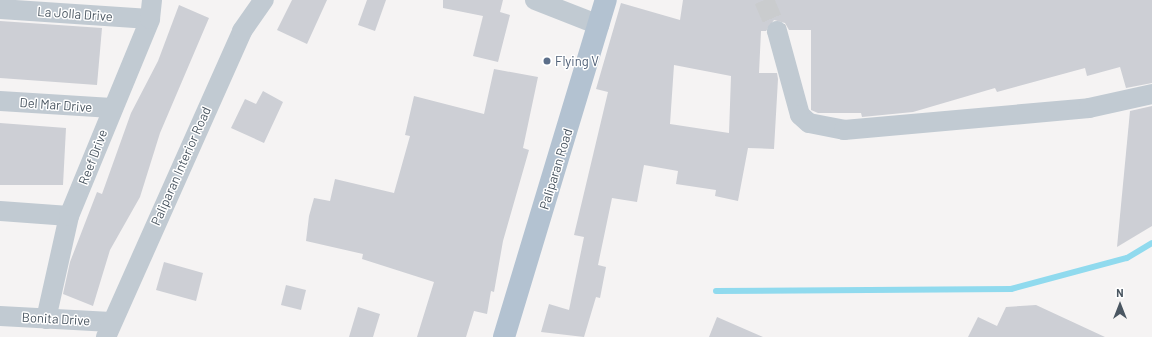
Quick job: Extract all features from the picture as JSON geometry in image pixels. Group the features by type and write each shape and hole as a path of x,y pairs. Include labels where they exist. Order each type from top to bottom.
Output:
{"main road":[{"name":"Paliparan Road","path":"504,337 606,0"}],"street":[{"name":"Paliparan Interior Road","path":"109,330 242,30 264,0"},
{"path":"535,0 599,25"},
{"name":"La Jolla Drive","path":"0,9 151,9"},
{"name":"Reef Drive","path":"46,319 69,216 151,9"},
{"path":"777,30 800,116 810,123 844,130 1089,108 1152,94"},
{"name":"Del Mar Drive","path":"0,101 112,108"},
{"path":"0,211 69,216"},
{"name":"Bonita Drive","path":"0,316 46,319 109,330"}],"building":[{"path":"292,0 327,0 307,44 277,30"},
{"path":"367,0 386,0 375,31 358,25"},
{"path":"443,0 503,0 500,12 510,15 498,62 473,56 483,16 443,8"},
{"path":"683,0 1152,0 1152,83 1126,88 1120,67 1087,76 1085,68 997,92 995,88 913,112 862,117 861,113 818,113 811,110 811,30 789,30 785,23 774,20 766,31 761,31 759,73 777,73 778,79 774,149 748,148 738,201 715,196 716,190 676,184 678,171 644,165 637,202 612,198 598,265 606,267 600,298 596,297 584,337 541,332 549,304 569,310 584,237 574,235 608,92 596,89 621,3 680,20","holes":["674,65 731,76 729,133 670,124"]},
{"path":"179,5 209,18 160,133 140,197 110,250 93,306 63,294 70,262 97,192 102,194 131,113 158,61"},
{"path":"0,21 102,28 97,85 0,78"},
{"path":"494,69 538,77 523,148 529,150 503,241 494,292 491,291 487,314 474,311 466,337 417,337 434,282 362,259 363,254 306,241 309,216 314,198 330,201 335,179 394,193 410,136 405,135 414,96 484,114"},
{"path":"263,91 283,102 264,143 231,128 245,99 256,104"},
{"path":"1152,106 1152,226 1117,247 1130,111"},
{"path":"0,123 66,128 63,185 0,185"},
{"path":"164,262 203,273 196,301 156,290"},
{"path":"286,285 306,290 301,310 281,305"},
{"path":"1036,305 1105,337 968,337 978,317 997,326 1006,307"},
{"path":"358,307 380,314 373,337 349,337"},
{"path":"717,317 763,337 709,337"}],"waterway":[{"path":"716,291 1011,289 1127,258 1152,243"}],"tunnel":[{"path":"764,0 777,31"}],"place":[{"name":"Flying V","path":"547,61"}]}
